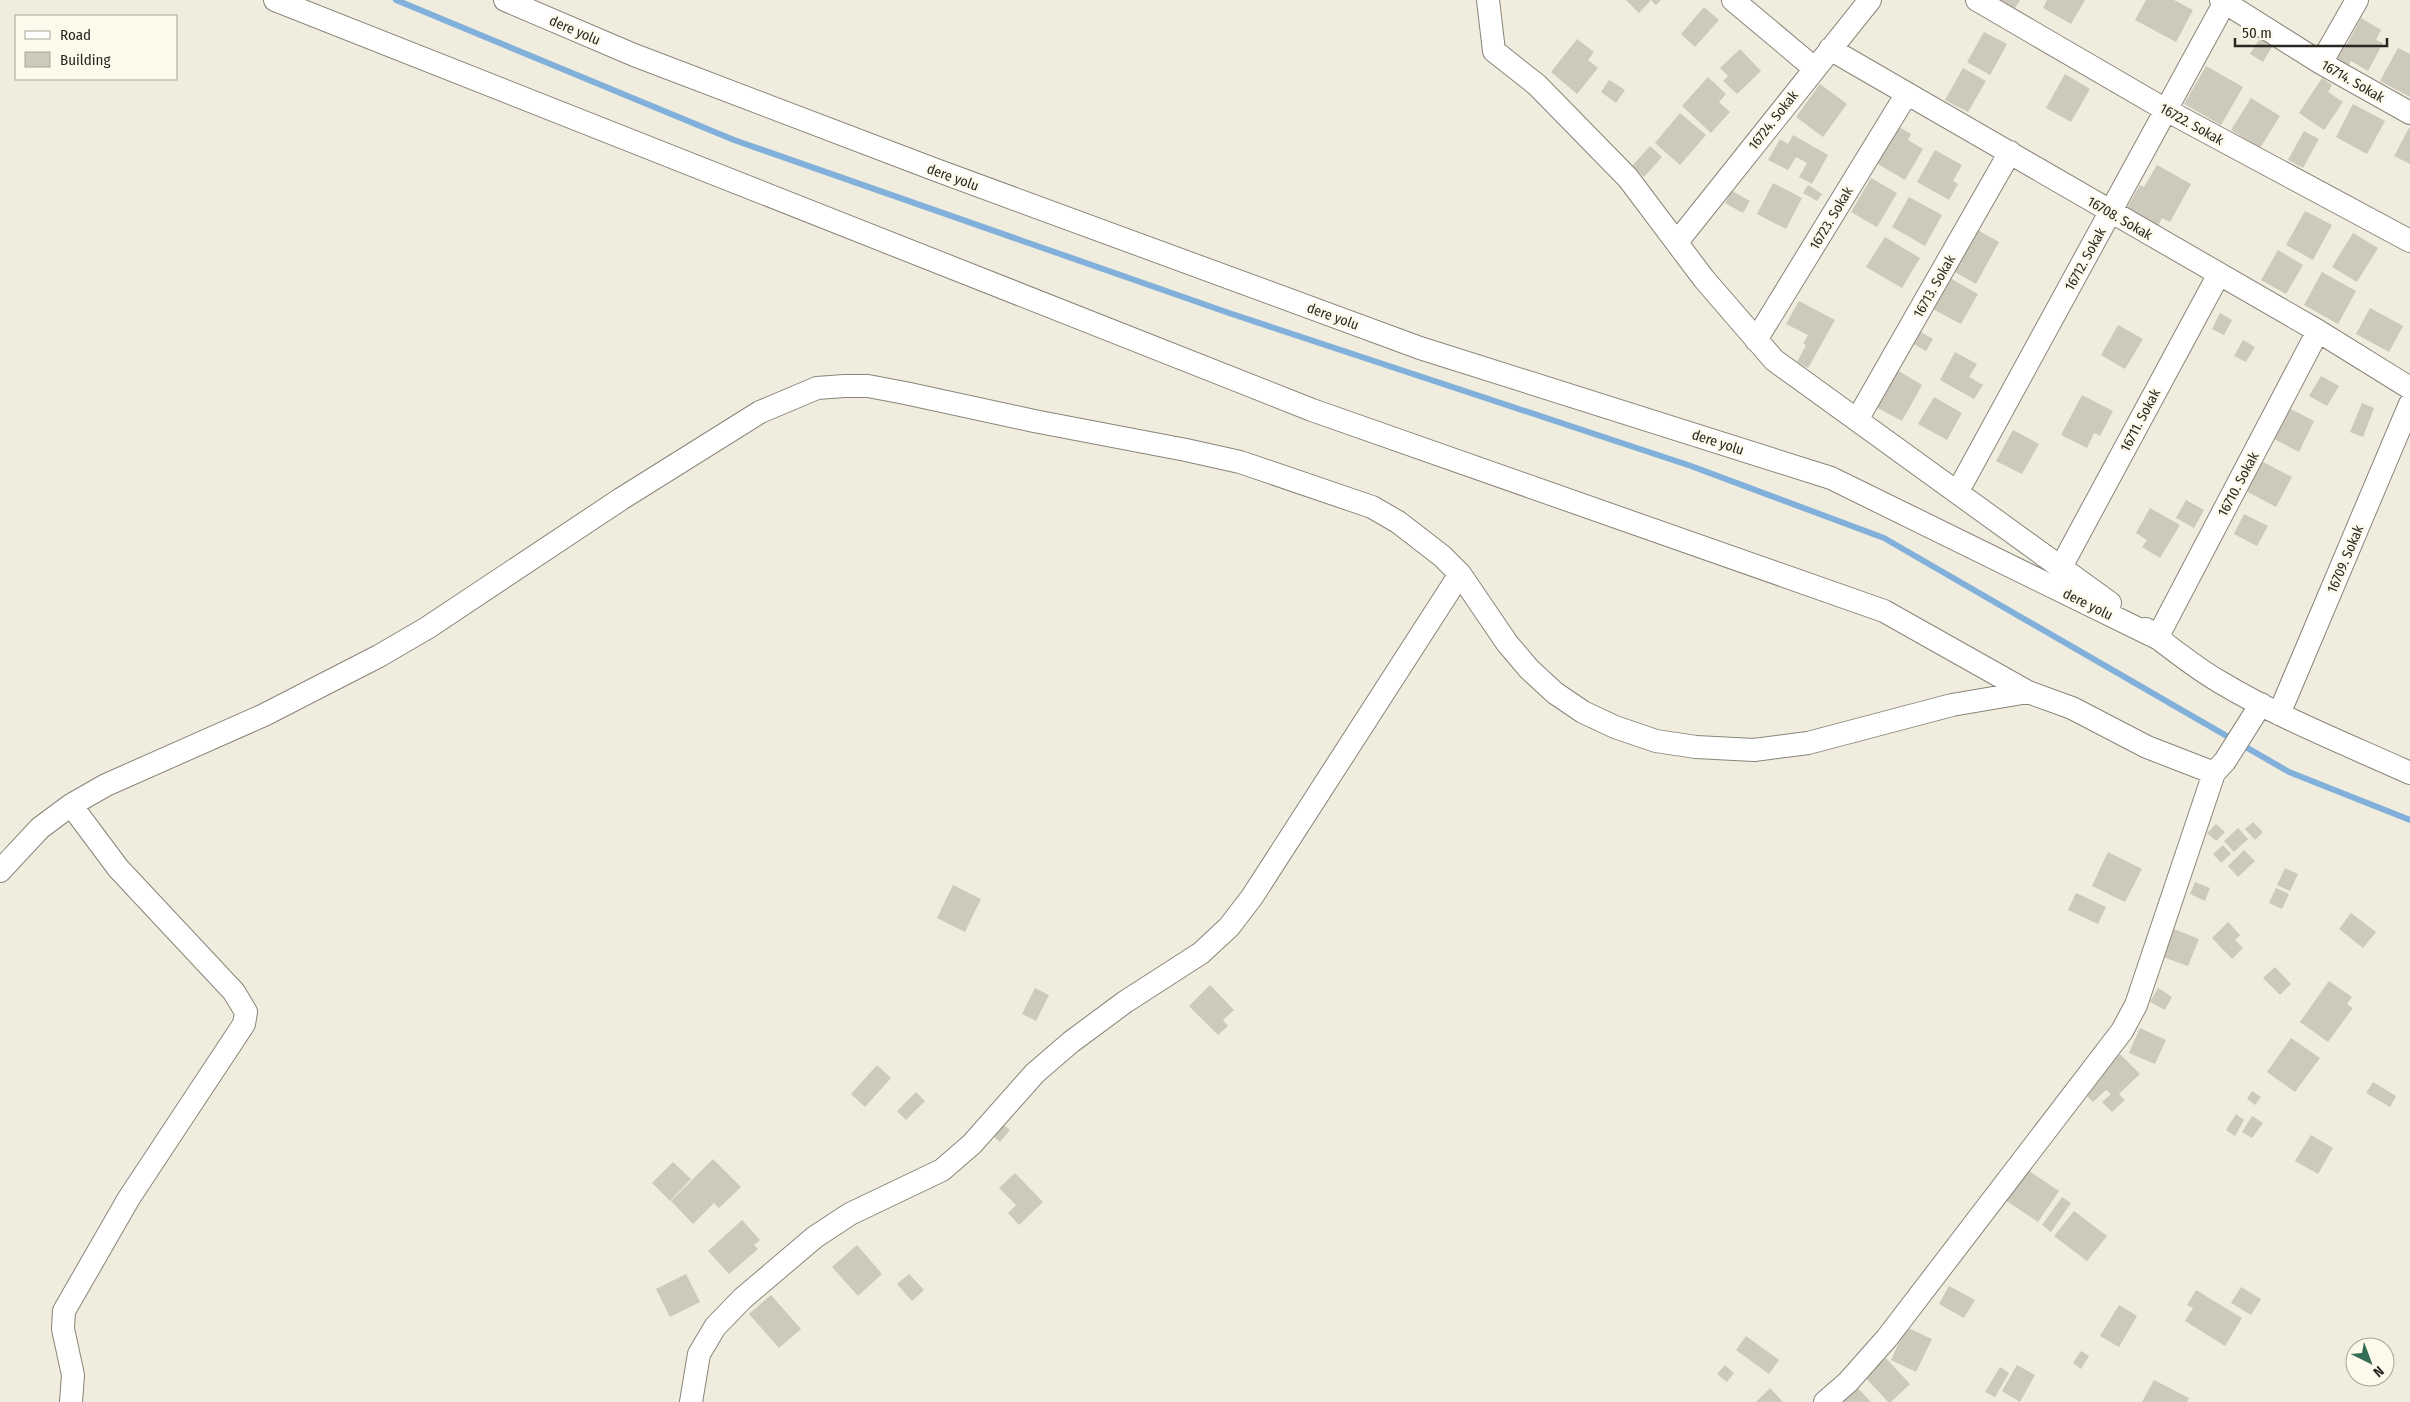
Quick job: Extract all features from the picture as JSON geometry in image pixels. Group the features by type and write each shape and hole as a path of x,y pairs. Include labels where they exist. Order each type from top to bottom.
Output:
{"street":[{"path":"275,0 1312,410 1884,611 2028,692 2072,708 2147,748 2219,767"},
{"name":"dere yolu","path":"505,0 634,55 936,170 1420,348 1831,478 2157,638"},
{"path":"1488,0 1494,51 1537,85 1628,178 1704,279 1774,360 2219,681 2270,709 2410,772"},
{"path":"1733,0 1814,68"},
{"name":"16724. Sokak","path":"1677,242 1870,0"},
{"name":"16722. Sokak","path":"1977,0 2166,110 2410,242"},
{"path":"2321,63 2357,0"},
{"name":"16712. Sokak","path":"1958,491 2224,1"},
{"name":"16714. Sokak","path":"2224,1 2321,63 2410,113"},
{"name":"16708. Sokak","path":"1830,49 1906,95 2010,152 2110,213 2318,331 2410,388"},
{"name":"16723. Sokak","path":"1756,340 1906,95"},
{"name":"16713. Sokak","path":"1857,420 2010,152"},
{"name":"16711. Sokak","path":"2061,567 2219,274"},
{"name":"16710. Sokak","path":"2157,638 2318,331"},
{"path":"0,871 40,828 71,805 106,785 264,714 379,656 427,628 621,499 760,412 817,388 868,386 1240,462 1372,507 1424,541 1460,574 1507,643 1529,669 1555,692 1591,716 1615,727 1656,741 1696,747 1754,750 1808,743 1952,705 2028,692"},
{"name":"16709. Sokak","path":"1825,1402 1848,1382 1887,1338 2026,1154 2093,1072 2122,1031 2136,1005 2219,767 2244,730 2270,709 2410,404"},
{"path":"691,1402 699,1354 715,1327 742,1299 814,1237 850,1214 942,1170 972,1144 1035,1073 1071,1042 1125,1002 1201,953 1229,927 1252,897 1460,574"},
{"path":"71,805 118,868 234,992 246,1012 244,1024 129,1198 64,1311 63,1329 73,1375 72,1402"}],"building":[{"path":"1626,0 1651,0 1639,13"},
{"path":"1651,0 1661,0 1656,5"},
{"path":"1997,0 2020,0 2014,10"},
{"path":"2047,0 2085,0 2071,24 2043,8"},
{"path":"2146,0 2174,0 2193,10 2176,42 2135,20"},
{"path":"1704,7 1719,20 1695,47 1681,34"},
{"path":"2361,18 2381,30 2376,40 2383,43 2368,71 2351,61 2347,68 2332,59 2340,45 2345,48"},
{"path":"1984,32 2007,44 1990,75 1967,62"},
{"path":"2261,37 2273,45 2263,62 2250,54"},
{"path":"1577,39 1594,52 1588,60 1598,68 1577,94 1551,72"},
{"path":"2398,48 2410,54 2410,97 2380,81"},
{"path":"1740,49 1761,71 1737,94 1723,81 1728,76 1720,68"},
{"path":"2206,66 2243,87 2221,125 2184,104"},
{"path":"1963,68 1986,81 1968,112 1945,100"},
{"path":"2065,74 2090,89 2071,122 2046,108"},
{"path":"1708,77 1726,94 1719,102 1730,112 1711,133 1682,106"},
{"path":"2322,78 2332,85 2328,92 2343,102 2324,130 2299,113"},
{"path":"1609,80 1625,90 1616,103 1601,92"},
{"path":"1820,84 1847,104 1823,137 1796,117"},
{"path":"2251,98 2280,116 2260,148 2231,130"},
{"path":"2353,104 2385,121 2367,154 2336,137"},
{"path":"1680,113 1706,135 1680,165 1655,143"},
{"path":"1894,124 1911,134 1908,140 1923,149 1905,180 1873,161"},
{"path":"2410,128 2410,164 2394,156"},
{"path":"2304,131 2319,139 2303,168 2288,160"},
{"path":"1793,135 1828,155 1812,184 1799,177 1807,163 1796,157 1788,170 1768,160 1780,139 1788,144"},
{"path":"1650,146 1662,157 1644,177 1632,166"},
{"path":"1935,150 1962,165 1953,181 1958,184 1949,200 1917,182"},
{"path":"2157,165 2191,184 2170,222 2162,218 2158,226 2127,208 2140,185 2144,187"},
{"path":"1871,178 1897,193 1877,227 1851,212"},
{"path":"1773,183 1802,198 1786,229 1757,214"},
{"path":"1808,185 1822,194 1817,201 1803,193"},
{"path":"1732,191 1750,201 1743,213 1725,203"},
{"path":"1909,197 1942,215 1925,246 1892,227"},
{"path":"2305,211 2332,225 2313,260 2286,245"},
{"path":"1976,229 1999,242 1976,284 1953,271"},
{"path":"2353,233 2378,248 2357,282 2332,267"},
{"path":"1885,237 1920,258 1902,288 1866,267"},
{"path":"2278,250 2303,265 2286,294 2261,280"},
{"path":"2322,272 2356,291 2338,324 2304,305"},
{"path":"1948,277 1978,294 1961,324 1931,308"},
{"path":"1799,301 1835,320 1808,368 1797,362 1806,345 1803,344 1808,335 1786,324"},
{"path":"2370,308 2403,326 2389,352 2356,334"},
{"path":"2220,313 2232,320 2224,335 2212,329"},
{"path":"2118,325 2143,339 2125,369 2101,355"},
{"path":"1919,331 1933,339 1926,351 1912,343"},
{"path":"2243,340 2255,347 2246,362 2234,356"},
{"path":"1955,352 1977,364 1969,377 1983,385 1974,399 1940,380"},
{"path":"1897,370 1922,385 1902,421 1876,407"},
{"path":"2321,376 2339,386 2327,406 2309,396"},
{"path":"2082,395 2113,411 2100,436 2094,433 2087,448 2061,435"},
{"path":"1934,397 1962,413 1947,440 1918,424"},
{"path":"2362,403 2374,408 2363,437 2350,432"},
{"path":"2285,406 2314,421 2299,452 2270,437"},
{"path":"2013,430 2039,444 2022,474 1996,461"},
{"path":"2261,461 2292,477 2276,507 2246,491"},
{"path":"2186,500 2204,510 2194,528 2176,518"},
{"path":"2150,508 2180,525 2160,558 2142,547 2147,540 2136,533"},
{"path":"2244,514 2268,526 2257,546 2234,534"},
{"path":"2253,822 2263,832 2255,840 2245,829"},
{"path":"2216,824 2225,832 2216,841 2207,833"},
{"path":"2238,828 2248,839 2234,852 2224,841"},
{"path":"2223,845 2231,854 2221,863 2213,854"},
{"path":"2244,850 2255,861 2238,877 2228,866"},
{"path":"2108,852 2142,869 2125,902 2092,886"},
{"path":"2285,868 2298,874 2290,891 2277,885"},
{"path":"2195,882 2210,888 2205,901 2190,894"},
{"path":"953,885 981,899 965,932 937,918"},
{"path":"2276,888 2289,894 2282,909 2269,903"},
{"path":"2076,893 2106,907 2098,924 2068,910"},
{"path":"2351,913 2376,932 2363,948 2339,929"},
{"path":"2228,922 2240,935 2235,940 2243,948 2232,959 2212,938"},
{"path":"2174,929 2199,939 2188,966 2163,957"},
{"path":"2275,967 2291,984 2280,995 2263,978"},
{"path":"2329,981 2352,997 2347,1004 2353,1008 2328,1042 2300,1022"},
{"path":"1210,985 1234,1010 1223,1020 1228,1026 1218,1035 1189,1006"},
{"path":"1035,988 1049,995 1036,1021 1022,1014"},
{"path":"2158,988 2172,997 2165,1010 2150,1002"},
{"path":"2140,1028 2166,1040 2155,1064 2129,1053"},
{"path":"2291,1038 2320,1058 2295,1092 2267,1072"},
{"path":"2120,1054 2140,1074 2119,1094 2125,1100 2112,1112 2102,1102 2111,1094 2106,1090 2093,1102 2082,1091"},
{"path":"877,1065 891,1078 865,1107 851,1094"},
{"path":"2373,1082 2396,1096 2390,1107 2366,1093"},
{"path":"2252,1091 2261,1097 2255,1105 2247,1099"},
{"path":"916,1092 925,1101 906,1120 897,1111"},
{"path":"2236,1114 2244,1120 2235,1136 2226,1130"},
{"path":"2252,1116 2263,1123 2252,1138 2242,1132"},
{"path":"997,1119 1010,1130 1000,1142 987,1131"},
{"path":"2311,1135 2333,1148 2318,1174 2295,1161"},
{"path":"713,1159 741,1187 719,1208 714,1203 693,1224 671,1201"},
{"path":"673,1162 691,1179 670,1201 652,1183"},
{"path":"2026,1169 2059,1191 2038,1222 2005,1200"},
{"path":"1015,1173 1043,1202 1019,1225 1008,1213 1016,1205 999,1188"},
{"path":"2062,1197 2071,1203 2051,1232 2042,1225"},
{"path":"2074,1211 2107,1236 2087,1261 2054,1236"},
{"path":"742,1220 760,1240 754,1245 758,1249 729,1274 708,1251"},
{"path":"857,1245 882,1274 858,1296 832,1267"},
{"path":"686,1274 700,1302 670,1317 656,1289"},
{"path":"909,1274 924,1290 912,1301 897,1284"},
{"path":"1949,1286 1975,1300 1964,1318 1939,1304"},
{"path":"2241,1287 2261,1299 2251,1315 2231,1303"},
{"path":"2196,1290 2242,1318 2225,1346 2185,1321 2193,1308 2187,1305"},
{"path":"771,1295 801,1329 779,1348 749,1314"},
{"path":"2119,1305 2137,1316 2119,1347 2100,1336"},
{"path":"1906,1327 1932,1339 1916,1372 1891,1360"},
{"path":"1746,1336 1779,1360 1769,1374 1736,1350"},
{"path":"2081,1351 2089,1356 2081,1369 2073,1363"},
{"path":"1886,1358 1910,1384 1891,1402 1888,1402 1865,1377"},
{"path":"1725,1365 1734,1373 1727,1382 1717,1374"},
{"path":"2017,1365 2035,1375 2020,1402 2002,1391"},
{"path":"2000,1367 2009,1373 1995,1397 1985,1392"},
{"path":"2154,1380 2189,1398 2187,1402 2142,1402"},
{"path":"1853,1383 1871,1402 1837,1402"},
{"path":"1770,1388 1783,1402 1756,1402"}],"waterway":[{"path":"396,0 734,140 1229,313 1691,466 1884,538 2289,772 2410,820"}]}
